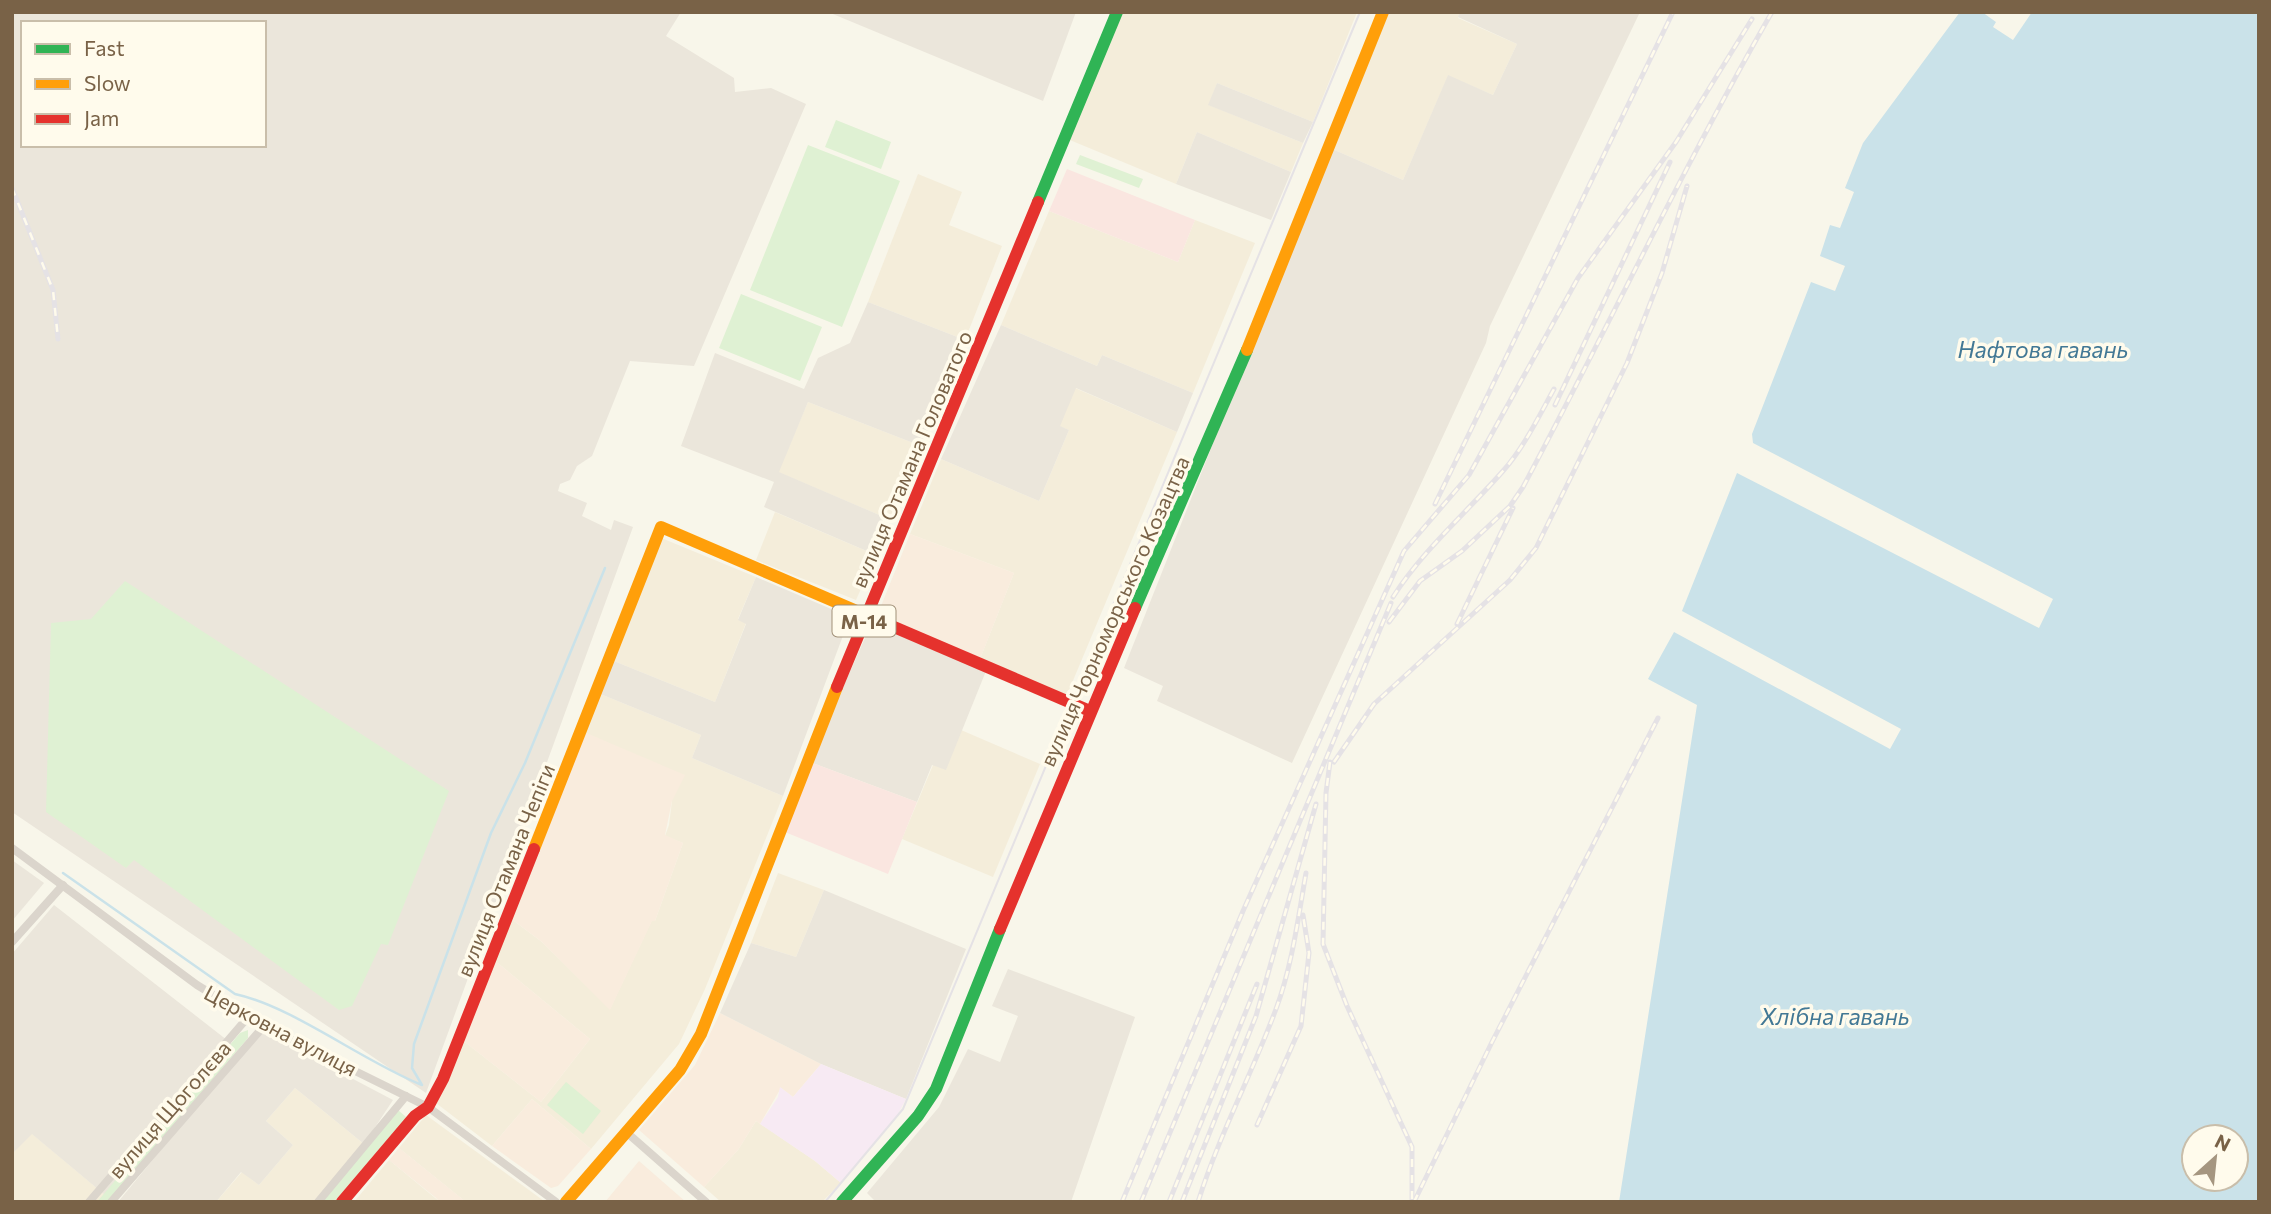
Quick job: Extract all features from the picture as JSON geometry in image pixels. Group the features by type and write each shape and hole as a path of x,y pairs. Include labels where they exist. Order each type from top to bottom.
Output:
{"main road":[{"name":"вулиця Отамана Головатого","path":"566,1202 680,1070 701,1034 866,614 1116,12"},
{"name":"вулиця Чорноморського Козацтва","path":"849,1200 931,1099 1090,711 1274,287 1383,12"},
{"name":"вулиця Отамана Чепіги","path":"342,1202 414,1117 428,1107 443,1079 661,527 866,614"},
{"path":"866,614 1090,711"}],"street":[{"name":"Церковна вулиця","path":"12,848 197,985 264,1026 428,1107 556,1202"},
{"path":"12,942 63,885"},
{"name":"вулиця Щоголєва","path":"89,1202 249,1016"},
{"name":"вулиця Щоголєва","path":"111,1202 264,1026"},
{"path":"318,1202 406,1096"},
{"path":"625,1131 706,1202"}],"shaded area":[{"path":"12,12 681,12 666,36 734,78 735,92 771,88 806,104 694,366 630,361 592,456 577,466 570,480 560,484 558,491 587,503 582,516 611,530 614,520 633,527 426,1093 12,812"},
{"path":"828,12 1076,12 1043,101"},
{"path":"1119,12 1357,12 1313,122 1217,83 1209,105 1303,143 1291,172 1197,132 1176,184 1065,138"},
{"path":"1384,12 1460,12 1458,18 1517,44 1493,95 1448,76 1403,180 1330,148"},
{"path":"1460,12 1640,12 1490,326 1486,343 1292,763 1157,701 1163,686 1124,668 1330,148 1403,180 1448,75 1493,95 1517,44 1458,17"},
{"path":"1217,83 1313,122 1303,143 1208,105"},
{"path":"1197,132 1291,172 1271,220 1176,184"},
{"path":"1067,169 1195,220 1178,262 1049,211"},
{"path":"918,174 962,192 949,225 1002,246 965,340 868,302"},
{"path":"1049,211 1178,262 1195,220 1255,243 1193,393 1102,355 1097,366 1001,325"},
{"path":"868,302 965,340 921,446 808,402 779,472 891,520 876,555 764,507 774,482 681,446 715,353 804,389 818,358 850,343"},
{"path":"1001,325 1097,366 1102,355 1193,393 1177,432 1076,388 1060,426 1069,430 1039,501 941,459"},
{"path":"1075,388 1177,432 1067,695 980,659 1014,573 910,534 941,459 1039,501 1069,430 1059,426"},
{"path":"808,402 921,446 891,520 778,472"},
{"path":"775,512 876,555 856,600 756,560"},
{"path":"910,534 1014,573 980,659 877,616"},
{"path":"654,535 756,577 738,619 746,623 715,702 604,657"},
{"path":"756,577 850,617 783,796 692,758 701,735 593,691 604,657 715,702 746,624 738,620"},
{"path":"872,622 986,671 946,770 932,765 917,802 810,762"},
{"path":"593,691 701,735 692,758 783,796 705,989 679,1044 591,1149 532,1099 492,1146 436,1103 461,1039 541,1102 590,1039 488,955 506,915 542,942 610,1009 652,920 655,921 683,843 665,836 672,801 577,729"},
{"path":"577,729 685,775 672,801 665,835 683,843 655,921 652,921 610,1010 542,942 506,915"},
{"path":"961,730 1040,764 993,877 902,839 933,765 946,769"},
{"path":"810,762 917,802 888,874 780,830"},
{"path":"12,860 44,883 12,921"},
{"path":"778,873 824,890 796,957 751,943"},
{"path":"824,890 966,949 906,1099 821,1064 720,1013 751,943 796,957"},
{"path":"54,905 232,1044 105,1195 32,1134 12,1154 12,954"},
{"path":"488,955 590,1039 541,1102 461,1039"},
{"path":"1008,969 1135,1017 1071,1202 876,1202 867,1193 939,1107 968,1049 1000,1062 1018,1016 992,1006"},
{"path":"720,1013 821,1064 793,1097 781,1088 760,1124 756,1121 738,1150 704,1187 639,1130 695,1065"},
{"path":"260,1030 393,1100 364,1144 295,1088 266,1121 293,1145 259,1185 241,1172 216,1202 118,1202"},
{"path":"821,1064 906,1099 898,1114 841,1183 815,1161 760,1124 778,1097 780,1087 793,1097"},
{"path":"295,1088 364,1144 318,1202 216,1202 242,1172 259,1185 293,1145 266,1121"},
{"path":"532,1099 591,1149 558,1186 551,1188 492,1146"},
{"path":"426,1115 544,1201 466,1202 399,1148"},
{"path":"756,1121 815,1161 841,1183 822,1202 721,1202 704,1187 738,1150"},
{"path":"31,1133 105,1195 99,1202 12,1202 12,1154"},
{"path":"399,1148 466,1202 440,1202 389,1160"},
{"path":"389,1160 440,1202 354,1202"},
{"path":"639,1161 686,1202 605,1202"}],"green space":[{"path":"836,120 891,142 881,169 825,147"},
{"path":"808,145 900,181 842,327 750,290"},
{"path":"1080,155 1143,179 1139,188 1076,164"},
{"path":"741,294 822,327 800,381 719,348"},
{"path":"125,581 449,791 388,945 381,944 352,1006 339,1010 134,860 126,868 46,812 51,623 91,619"},
{"path":"248,1030 248,1038 108,1202 97,1202 240,1033"},
{"path":"566,1082 601,1111 583,1134 547,1105"},
{"path":"398,1110 406,1117 404,1120 334,1202 320,1202"}],"water":[{"path":"1960,12 1982,12 1996,22 1993,27 2013,40 2032,12 2259,12 2259,1202 1619,1202 1697,705 1648,679 1674,632 1890,749 1901,729 1682,611 1737,473 2039,628 2053,599 1753,443 1752,434 1811,282 1835,291 1845,266 1820,256 1830,225 1840,228 1854,192 1845,188 1863,143"}],"waterway":[{"path":"63,873 235,994 281,1010 422,1085 412,1068 414,1044 491,833 525,763 605,568"}],"tram line":[{"path":"825,1202 903,1109 1360,12"}],"railway":[{"path":"1435,504 1673,12"},
{"path":"1389,622 1420,581 1462,551 1510,506 1523,487 1707,130 1772,12"},
{"path":"1122,1202 1243,911 1404,551 1469,475 1578,278 1676,142 1752,19"},
{"path":"1555,405 1670,162"},
{"path":"1334,762 1374,704 1510,580 1536,548 1627,363 1662,273 1687,186"},
{"path":"12,188 53,290 58,339"},
{"path":"1393,597 1431,548 1511,462 1554,389"},
{"path":"1457,624 1513,508"},
{"path":"1141,1202 1391,603"},
{"path":"1414,1202 1492,1042 1658,718"},
{"path":"1330,762 1326,793 1323,944 1347,1006 1412,1147 1412,1202"},
{"path":"1182,1202 1256,1016 1316,804"},
{"path":"1198,1202 1282,993 1306,873"},
{"path":"1257,1125 1301,1026 1309,953 1303,915"},
{"path":"1169,1202 1257,984"}],"traffic: fast":[{"path":"1038,202 1117,12"},
{"path":"1135,608 1247,350"},
{"path":"842,1202 918,1116 936,1089 1000,929"}],"traffic: slow":[{"path":"1247,350 1383,12"},
{"path":"534,849 661,527 866,615"},
{"path":"566,1202 680,1070 701,1034 837,687"}],"traffic: jam":[{"path":"837,687 1038,202"},
{"path":"1000,929 1135,608"},
{"path":"866,615 1090,711"},
{"path":"342,1202 415,1116 428,1107 443,1079 534,849"}],"water label":[{"name":"Нафтова гавань","path":"2043,349"},
{"name":"Хлібна гавань","path":"1835,1016"}]}
